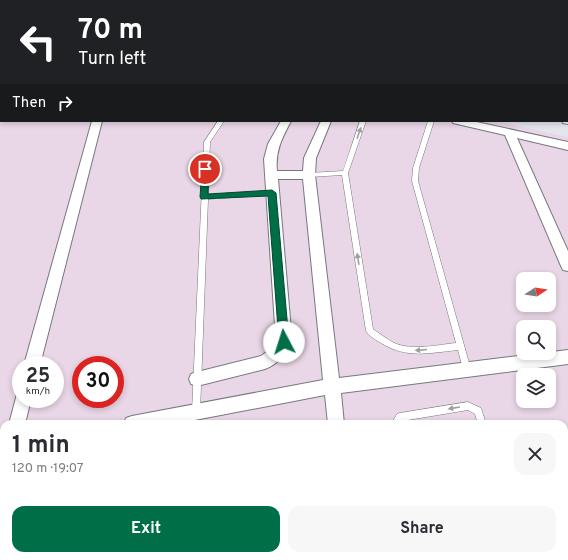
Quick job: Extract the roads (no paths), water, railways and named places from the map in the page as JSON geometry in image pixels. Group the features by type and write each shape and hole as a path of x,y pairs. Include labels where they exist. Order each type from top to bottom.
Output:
{"street":[{"path":"34,356 97,122"},
{"path":"197,379 265,362 277,353 284,342 270,150 285,122"},
{"path":"326,122 310,158 309,176 334,386 336,420"},
{"path":"462,122 568,146"},
{"path":"509,132 568,266"},
{"path":"271,175 309,176"},
{"path":"153,420 334,386 568,357"},
{"path":"17,420 20,408"}],"lane":[{"path":"196,412 207,142 220,122"},
{"path":"363,122 345,174 370,331 383,342 398,349 412,351 460,346"},
{"path":"431,122 416,168 415,181 467,370"},
{"path":"309,176 345,174"},
{"path":"204,197 272,193"},
{"path":"398,420 400,417 468,406 478,411 481,420"}]}
